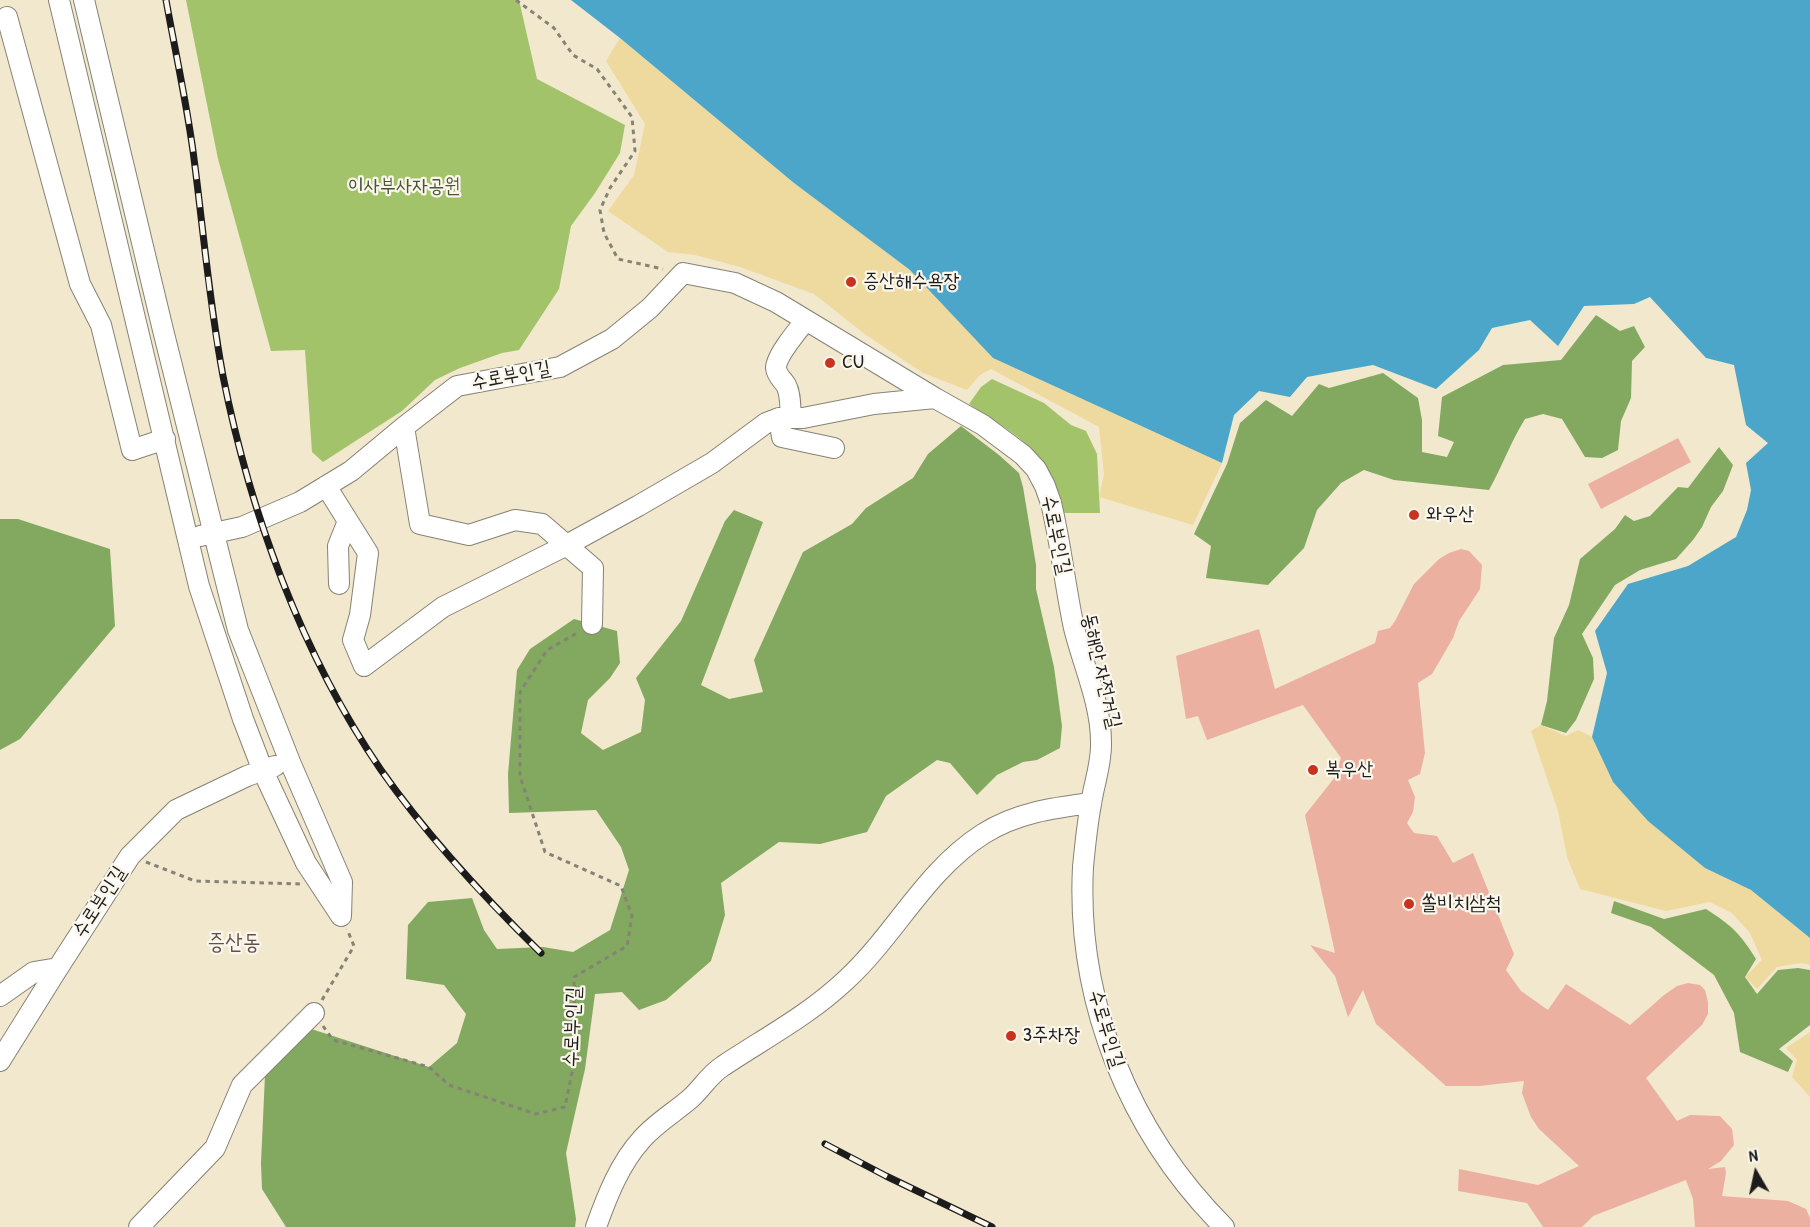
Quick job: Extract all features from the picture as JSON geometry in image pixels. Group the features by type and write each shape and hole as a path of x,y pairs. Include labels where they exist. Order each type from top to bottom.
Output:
{"street":[{"path":"59,0 200,586 262,771 306,863 341,916"},
{"path":"84,0 238,630 290,762 342,882 341,916"},
{"path":"7,16 80,284 101,325 132,450 165,439"},
{"name":"수로부인길","path":"188,539 252,523 300,502 351,471 457,386 560,367 612,339 651,308 683,273 735,283 776,302 935,399 983,424 1036,469 1045,486 1056,522 1074,626 1100,724 1101,758 1091,803 1083,868 1083,896 1086,948 1094,996 1110,1051 1121,1079 1144,1124 1184,1181 1224,1227"},
{"path":"806,320 780,355 776,366 778,375 790,394 782,437 834,448"},
{"path":"326,486 368,553 360,615 353,640 364,666 443,607 566,546 712,463 766,423 874,404 935,399"},
{"path":"404,428 420,524 469,535 516,520 542,524 592,568 592,624"},
{"path":"339,584 338,546 348,521"},
{"path":"130,856 176,810 247,776 290,762"},
{"path":"596,1227 629,1154 643,1138 693,1096 720,1067 803,1016 827,998 849,978 917,896 962,850 991,830 1018,816 1091,803"},
{"name":"수로부인길","path":"0,1060 130,856"},
{"path":"0,996 34,972 58,968"},
{"path":"139,1227 215,1148 242,1085 314,1013"}],"path":[{"path":"516,0 554,28 573,55 597,69 632,117 635,151 610,188 600,210 604,233 618,260 683,273"},
{"name":"수로부인길","path":"314,1013 333,1040 429,1067 449,1085 536,1114 565,1107 575,1058 574,977 627,946 632,916 621,886 546,852 519,776 520,692 547,650 592,624"},
{"name":"수로부인길","path":"130,856 195,881 299,883 307,889"},
{"path":"314,1013 354,946 341,916"}],"green space":[{"name":"이사부사자공원","path":"186,0 519,0 537,79 625,125 620,153 571,226 559,289 519,350 502,353 460,368 435,380 402,411 323,462 312,452 305,350 271,351 218,159"},
{"path":"1596,315 1620,331 1634,326 1645,347 1632,361 1631,398 1621,421 1618,450 1602,458 1585,457 1562,419 1543,414 1525,419 1489,490 1394,480 1364,470 1341,483 1317,510 1304,548 1268,585 1206,578 1211,546 1194,534 1227,464 1240,423 1266,400 1292,416 1319,384 1329,388 1383,373 1418,398 1422,420 1422,452 1447,457 1454,442 1438,436 1442,397 1503,365 1561,360"},
{"path":"992,379 1044,403 1071,425 1086,431 1097,454 1100,513 1062,513 1047,469 1032,449 1012,432 969,404 981,387"},
{"path":"961,426 1019,473 1036,565 1036,589 1054,667 1062,726 1060,748 1037,760 1023,762 997,775 977,795 950,763 937,760 886,796 867,832 820,844 779,842 721,883 725,915 711,961 666,1000 639,1010 622,992 595,994 585,1069 566,1153 576,1219 575,1227 286,1227 262,1189 265,1075 302,1026 429,1067 457,1043 466,1014 444,985 406,979 408,925 428,902 472,898 484,930 497,949 543,947 573,952 610,930 629,870 621,847 596,810 509,813 508,774 517,670 530,649 574,619 617,631 620,663 610,678 588,700 581,733 603,750 641,732 645,700 636,678 681,621 725,521 734,510 763,522 701,685 729,699 763,692 754,660 803,552 852,524 866,508 913,478 928,454"},
{"path":"1719,447 1733,465 1723,491 1711,507 1702,527 1676,559 1640,570 1615,585 1582,634 1593,658 1594,679 1576,720 1566,733 1541,725 1547,701 1554,638 1569,605 1580,559 1615,529 1625,515 1634,521 1650,516 1678,487 1688,488"},
{"path":"0,519 18,519 110,549 115,626 20,739 0,750"},
{"path":"1614,901 1664,919 1706,909 1734,930 1756,959 1745,977 1757,994 1778,970 1798,968 1810,970 1810,1025 1779,1049 1793,1061 1788,1072 1740,1052 1734,1013 1714,975 1651,927 1611,913"}],"sand":[{"name":"증산해수욕장","path":"620,38 794,183 910,270 993,358 1222,463 1193,525 1099,497 1104,474 1099,427 991,369 980,375 967,390 923,373 866,335 814,294 740,267 695,255 668,252 608,211 634,175 645,124 606,61"},
{"path":"1541,725 1566,736 1578,730 1592,737 1613,782 1705,868 1751,890 1810,938 1810,965 1801,963 1777,967 1757,989 1745,977 1762,960 1750,933 1732,913 1710,902 1666,911 1580,889 1567,857 1558,811 1531,731"},
{"path":"1810,1032 1810,1097 1792,1077 1797,1060 1786,1048"}],"water":[{"path":"571,0 1810,0 1810,938 1751,890 1705,868 1648,821 1613,782 1592,737 1607,673 1595,631 1628,584 1688,566 1736,537 1747,510 1751,490 1746,463 1768,443 1746,425 1734,365 1706,358 1650,297 1634,304 1584,306 1558,346 1530,320 1492,328 1479,350 1436,389 1373,365 1307,377 1290,397 1259,391 1234,415 1222,463 993,358 910,270 794,183"}],"building":[{"path":"1678,438 1691,462 1601,509 1588,484"},
{"path":"1461,549 1469,551 1482,565 1480,589 1459,621 1453,638 1432,674 1418,683 1425,753 1420,774 1408,780 1415,797 1413,812 1407,823 1414,833 1437,836 1453,863 1473,853 1514,954 1506,970 1521,991 1548,1010 1566,984 1630,1025 1677,986 1688,983 1700,985 1705,990 1708,1014 1702,1025 1646,1078 1677,1121 1690,1115 1720,1116 1732,1129 1734,1145 1721,1161 1708,1169 1725,1167 1722,1196 1788,1201 1806,1209 1810,1218 1810,1227 1695,1227 1693,1199 1686,1180 1593,1216 1582,1227 1543,1227 1527,1203 1458,1191 1459,1169 1538,1185 1579,1166 1539,1129 1531,1117 1522,1093 1524,1081 1479,1086 1446,1086 1376,1024 1363,990 1348,1017 1335,976 1310,945 1335,953 1305,815 1335,777 1341,758 1303,705 1207,740 1198,716 1186,719 1176,656 1259,629 1275,689 1375,643 1378,631 1390,628 1395,621 1414,584 1439,559"}],"railway":[{"path":"166,0 190,132 223,376 248,479 282,581 327,679 381,770 457,865 541,953"},
{"path":"825,1144 992,1227"}],"place":[{"name":"증산해수욕장","path":"851,282"},
{"name":"CU","path":"830,363"},
{"name":"와우산","path":"1414,515"},
{"name":"복우산","path":"1313,770"},
{"name":"쏠비치삼척","path":"1409,904"},
{"name":"3주차장","path":"1011,1036"}],"district":[{"name":"증산동","path":"234,943"}]}
